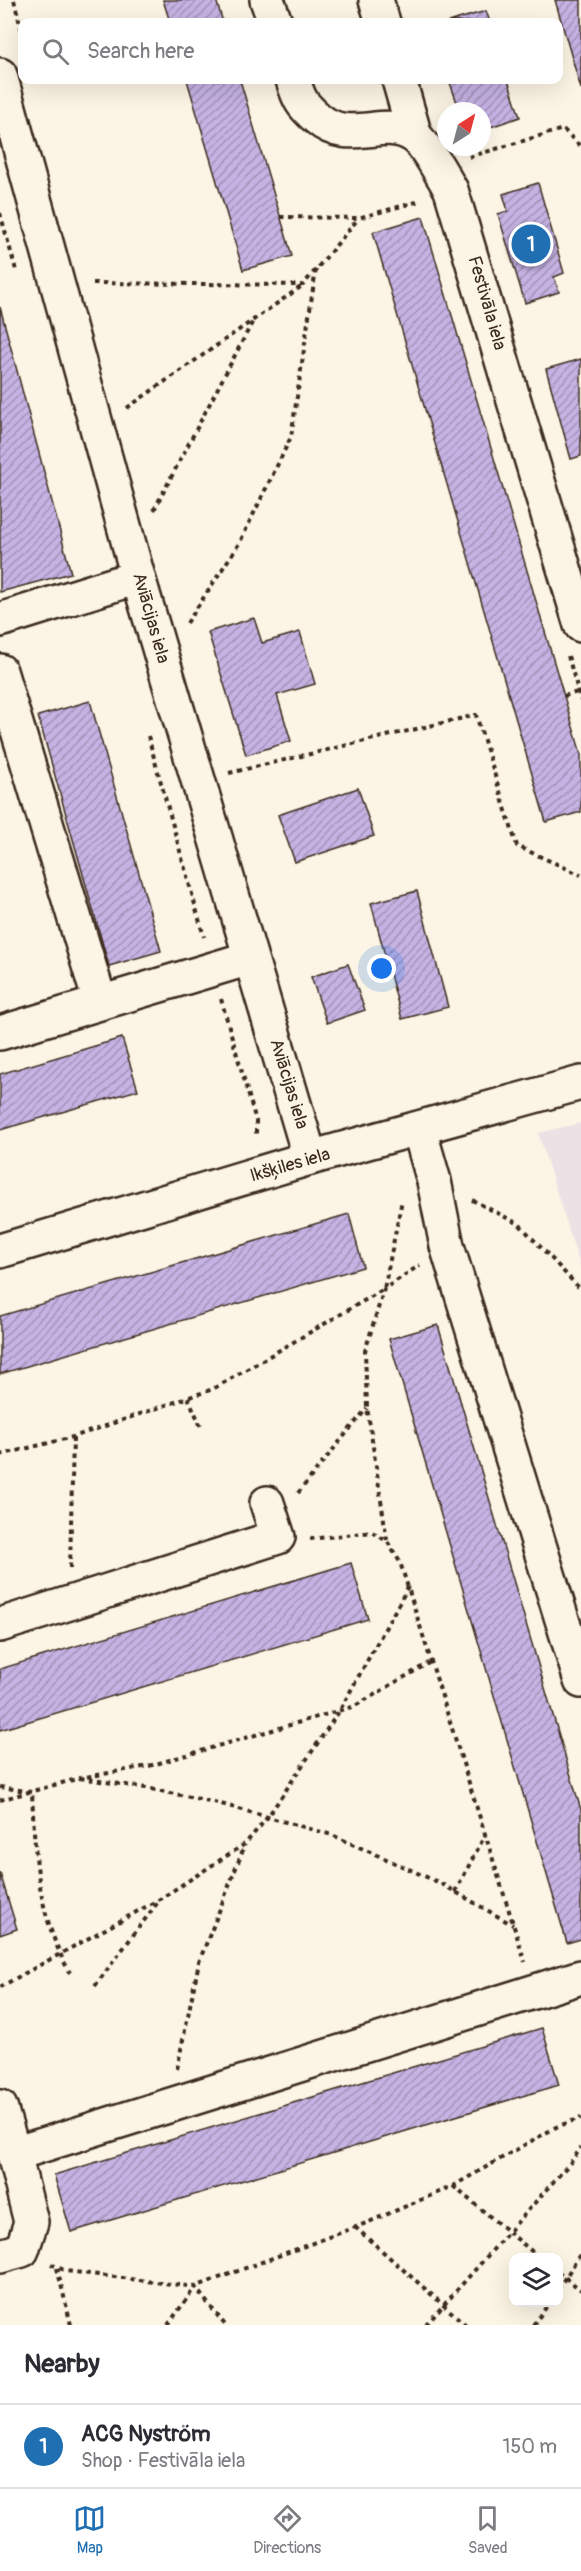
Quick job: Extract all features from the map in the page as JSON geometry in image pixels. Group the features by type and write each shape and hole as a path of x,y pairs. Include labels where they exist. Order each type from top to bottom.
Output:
{"street":[{"path":"267,0 273,18"},
{"path":"376,0 381,18"},
{"name":"Aviācijas iela","path":"0,75 138,577 310,1158"},
{"path":"294,84 301,104 327,126 339,131 395,128 416,136"},
{"name":"Festivāla iela","path":"400,84 416,136 451,190 470,247 581,625"},
{"path":"0,620 138,577"},
{"path":"0,671 100,1002"},
{"path":"0,1034 250,958"},
{"name":"Ikšķiles iela","path":"0,1251 310,1158 581,1083"},
{"path":"419,1129 434,1180 447,1246 581,1681"},
{"path":"0,1625 69,1605 272,1517"},
{"path":"14,2154 581,1977"},
{"path":"0,2107 31,2222 11,2253"}],"path":[{"path":"14,0 18,18"},
{"path":"436,166 563,129 581,147"},
{"path":"280,217 358,218 422,201"},
{"path":"127,408 303,285 358,218"},
{"path":"182,630 240,542 291,437 316,269"},
{"path":"93,283 303,285"},
{"path":"149,521 254,319"},
{"path":"564,696 581,691"},
{"path":"225,773 476,715 518,846 581,875"},
{"path":"434,1180 519,1224 581,1290"},
{"path":"403,1198 384,1289 365,1351 368,1407 387,1541 400,1562 534,1991"},
{"path":"0,1455 73,1437 213,1389 384,1289 447,1246"},
{"path":"188,1397 202,1429"},
{"path":"368,1407 288,1505 272,1517 315,1539 372,1532 387,1541"},
{"path":"69,1605 73,1437"},
{"path":"0,1987 160,1899 245,1844 267,1818 340,1710 408,1587"},
{"path":"0,1800 80,1778 149,1766 355,1706 432,1661"},
{"path":"80,1778 214,1802 332,1834 455,1892 513,1925"},
{"path":"0,1787 32,1792"},
{"path":"32,1792 35,1858 41,1901 60,1954 70,1973"},
{"path":"455,1892 485,1834"},
{"path":"169,2106 199,1962 245,1844"},
{"path":"95,1986 160,1899"},
{"path":"11,2253 66,2271 195,2287 355,2227 453,2186 556,2127 581,2118"},
{"path":"426,2325 581,2148"},
{"path":"453,2186 534,2253"},
{"path":"355,2227 466,2325"},
{"path":"563,2282 581,2253"},
{"path":"57,2267 71,2325"},
{"path":"563,2276 581,2290"},
{"path":"168,2325 195,2287"},
{"path":"195,2287 225,2325"},
{"path":"533,2325 546,2307"}],"shaded area":[{"path":"581,1123 581,1269 538,1133"}],"building":[{"path":"163,0 216,0 222,18 169,18"},
{"path":"555,0 581,0 581,89 563,27 563,18 560,18"},
{"path":"486,11 489,18 462,18"},
{"path":"188,84 241,84 292,256 243,270"},
{"path":"450,84 509,84 520,117 491,127 491,102 457,102"},
{"path":"538,183 564,273 554,277 559,292 525,303 498,214 508,211 503,194"},
{"path":"423,217 581,754 581,812 546,822 373,232"},
{"path":"0,307 71,573 0,592"},
{"path":"581,359 581,456 571,459 546,369"},
{"path":"254,618 262,643 300,632 315,684 277,695 291,741 246,755 208,632"},
{"path":"90,701 161,951 109,966 38,716"},
{"path":"358,788 374,836 295,862 278,815"},
{"path":"417,891 448,1007 402,1019 371,903"},
{"path":"348,964 365,1010 327,1023 311,977"},
{"path":"122,1038 138,1090 0,1130 0,1074"},
{"path":"349,1214 363,1267 0,1374 0,1316"},
{"path":"438,1325 581,1810 581,1939 567,1943 389,1339"},
{"path":"351,1563 368,1619 0,1730 0,1669"},
{"path":"0,1873 17,1929 0,1935"},
{"path":"542,2028 559,2085 71,2232 54,2175"}],"place":[{"name":"ACG Nyström","path":"531,244"}]}
